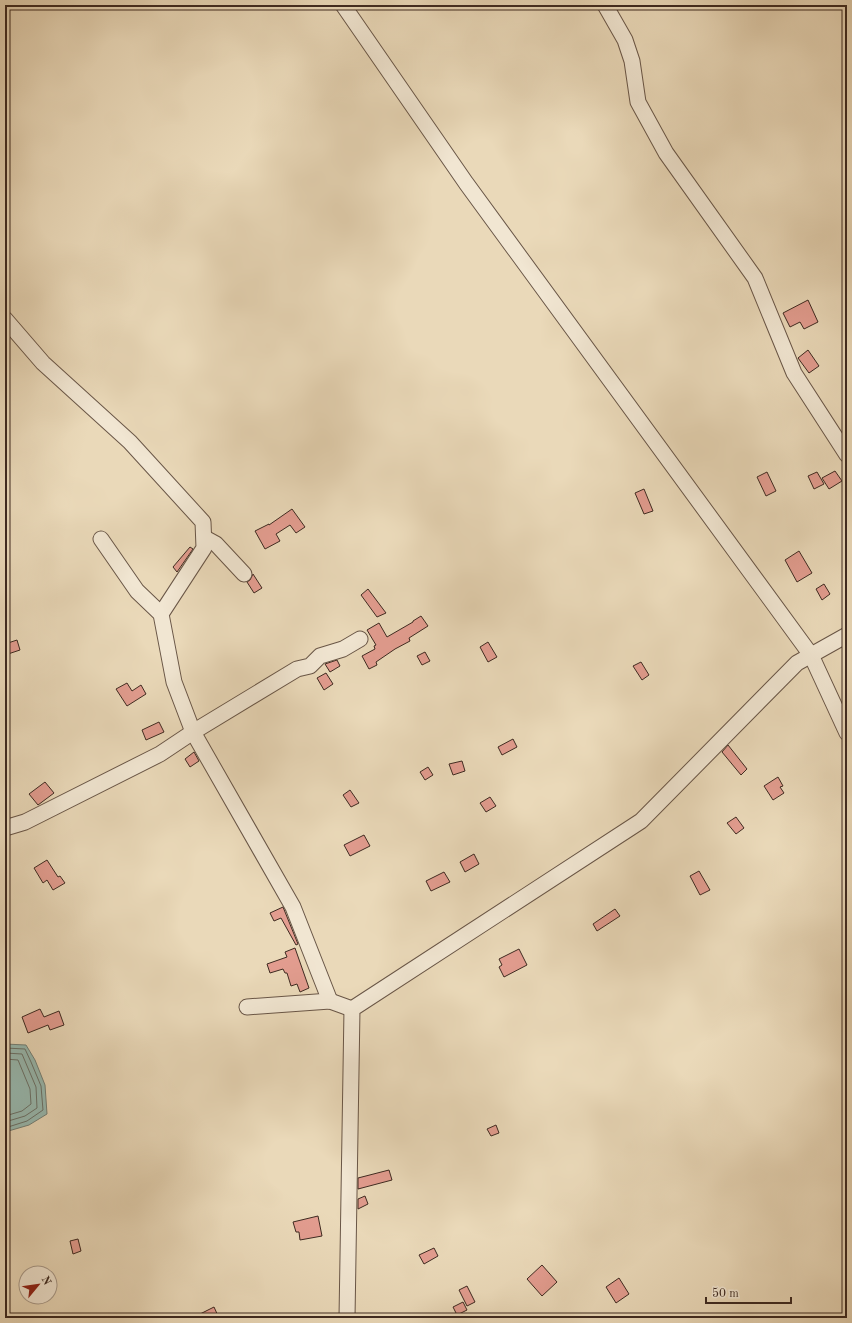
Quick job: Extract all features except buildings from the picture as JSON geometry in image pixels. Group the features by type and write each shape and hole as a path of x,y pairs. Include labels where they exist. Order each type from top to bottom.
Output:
{"street":[{"path":"343,5 466,183 811,655 847,733"},
{"path":"605,5 625,40 632,61 638,102 666,153 755,278 794,373 847,455"},
{"path":"5,319 43,363 130,442 203,522 205,538 204,548 161,614"},
{"path":"101,538 137,590 161,614 174,682 193,732 293,907 330,1001"},
{"path":"205,538 216,544 244,574"},
{"path":"352,1009 641,821 798,663 847,635"},
{"path":"5,828 25,822 160,754 193,732 297,669 310,666 320,656 343,649 360,639"},
{"path":"247,1007 330,1001 352,1009"},
{"path":"347,1318 352,1009"}],"water":[{"path":"5,1044 26,1045 35,1060 45,1085 47,1114 29,1125 5,1132"}]}
